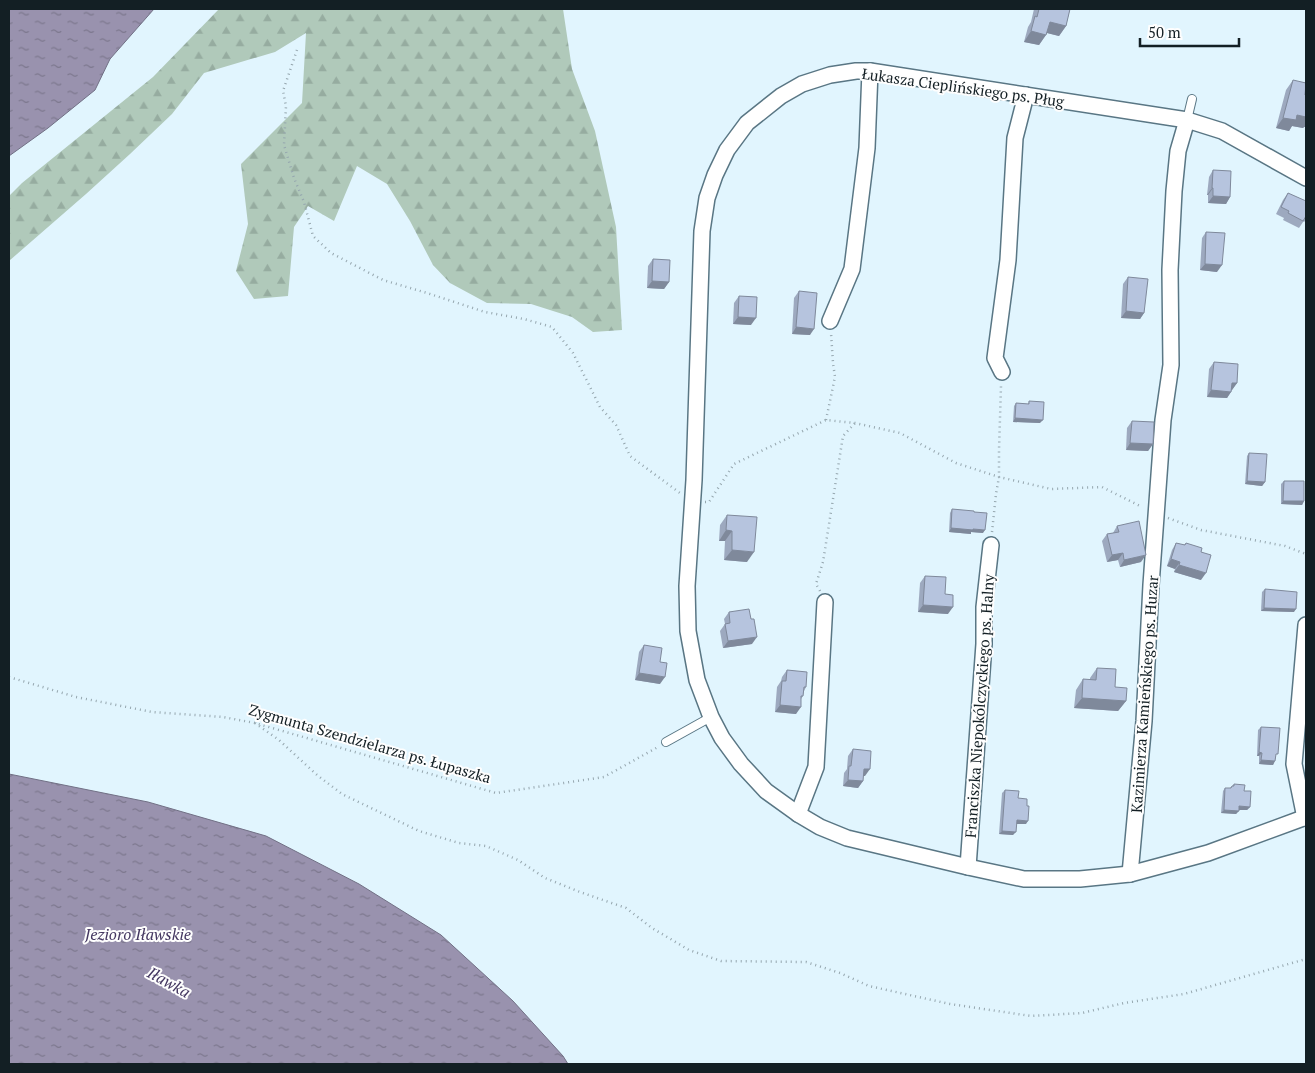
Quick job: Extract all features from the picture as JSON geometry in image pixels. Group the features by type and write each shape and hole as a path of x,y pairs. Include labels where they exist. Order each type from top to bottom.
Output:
{"street":[{"name":"Łukasza Cieplińskiego ps. Pług","path":"1306,178 1222,131 1187,120 870,71 830,75 802,84 781,96 747,123 727,150 707,198 702,231 694,480 687,586 688,631 697,680 711,717 722,738 766,791 820,827 847,838 1024,879 1080,879 1130,874 1208,853 1306,818"},
{"path":"830,321 852,270 867,148 870,71"},
{"path":"1002,372 995,358 1008,260 1015,138 1026,95"},
{"name":"Kazimierza Kamieńskiego ps. Huzar","path":"1130,874 1144,721 1151,585 1163,420 1171,365 1170,270 1174,190 1178,152 1187,120"},
{"name":"Franciszka Niepokólczyckiego ps. Halny","path":"968,867 984,644 984,607 991,545"},
{"path":"798,814 816,767 825,602"},
{"path":"1306,625 1294,764 1306,818"}],"lane":[{"path":"1187,120 1192,99"},
{"path":"666,742 711,717"}],"path":[{"path":"297,50 283,91 286,106 284,145 304,202 313,236 331,253 383,280 427,292 485,312 524,319 552,327 573,353 600,407 616,426 630,456 692,502 710,502 734,464 826,420 855,423 900,433 956,463 1000,477 1051,489 1102,487 1156,514 1200,530 1285,546 1306,554"},
{"path":"826,420 835,377 830,321"},
{"path":"991,545 996,494 1000,477 999,450 1002,372"},
{"path":"825,602 816,584 823,562 844,436 855,423"},
{"name":"Zygmunta Szendzielarza ps. Łupaszka","path":"9,677 76,696 152,712 224,717 255,723 496,793 604,777 666,742"},
{"path":"255,723 279,740 317,775 342,794 419,831 459,843 486,846 518,860 545,878 626,908 652,928 690,950 721,961 806,962 840,973 869,986 950,1004 1030,1016 1082,1013 1124,1003 1184,994 1306,959"}],"green space":[{"path":"219,9 563,9 572,69 595,131 616,227 622,330 593,332 572,317 531,304 487,303 450,283 433,265 410,221 387,184 357,166 334,221 308,206 294,227 288,296 254,299 236,271 248,224 241,164 302,103 306,33 275,52 204,73 172,114 86,194 9,261 9,196 22,183 153,77"}],"water":[{"path":"9,9 154,9 110,59 95,90 48,128 9,156"},
{"name":"Jezioro Iławskie","path":"9,774 148,802 266,836 359,884 441,935 513,1001 568,1064 9,1064"}],"building":[{"path":"1039,9 1070,9 1066,26 1050,22 1046,35 1031,31"},
{"path":"1293,80 1306,83 1306,117 1297,115 1296,120 1283,118"},
{"path":"1213,170 1231,171 1230,197 1213,196"},
{"path":"1288,193 1306,201 1306,216 1303,221 1281,207"},
{"path":"1206,232 1225,233 1222,265 1205,264"},
{"path":"653,259 670,260 669,282 652,281"},
{"path":"1128,277 1148,279 1144,313 1126,311"},
{"path":"799,291 817,293 814,329 796,327"},
{"path":"739,296 757,297 756,318 738,317"},
{"path":"1214,362 1238,364 1237,383 1232,383 1231,392 1211,390"},
{"path":"1029,401 1044,402 1043,420 1015,418 1016,403 1029,404"},
{"path":"1132,421 1154,422 1153,444 1130,443"},
{"path":"1249,453 1267,454 1265,482 1247,481"},
{"path":"1284,481 1304,481 1304,501 1283,501"},
{"path":"952,509 987,513 985,530 951,528"},
{"path":"727,515 757,517 754,552 732,550 732,531 726,530"},
{"path":"1139,521 1146,555 1124,560 1123,553 1112,555 1107,534 1119,532 1117,526"},
{"path":"1176,543 1185,545 1186,543 1202,548 1201,552 1211,555 1206,573 1179,565 1180,562 1171,559"},
{"path":"925,576 946,577 945,594 953,595 953,607 923,605"},
{"path":"1265,589 1297,592 1296,609 1264,608"},
{"path":"749,609 751,619 754,619 757,637 728,641 725,624 730,623 729,612"},
{"path":"644,645 662,648 660,662 667,663 665,677 639,673"},
{"path":"1097,668 1116,669 1115,687 1127,688 1126,701 1082,698 1083,679 1096,680"},
{"path":"787,670 807,672 806,687 804,687 803,696 801,696 801,707 780,705 782,681 786,681"},
{"path":"1261,727 1280,728 1278,754 1276,754 1275,761 1261,760 1262,753 1259,752"},
{"path":"853,749 871,751 870,769 864,769 863,781 848,780"},
{"path":"1234,784 1245,785 1244,791 1251,791 1250,807 1239,806 1239,811 1224,810 1225,788 1231,788"},
{"path":"1005,790 1019,791 1018,798 1027,799 1027,806 1029,806 1028,821 1017,820 1016,832 1002,831"}],"water label":[{"name":"Iławka","path":"169,982"}]}
